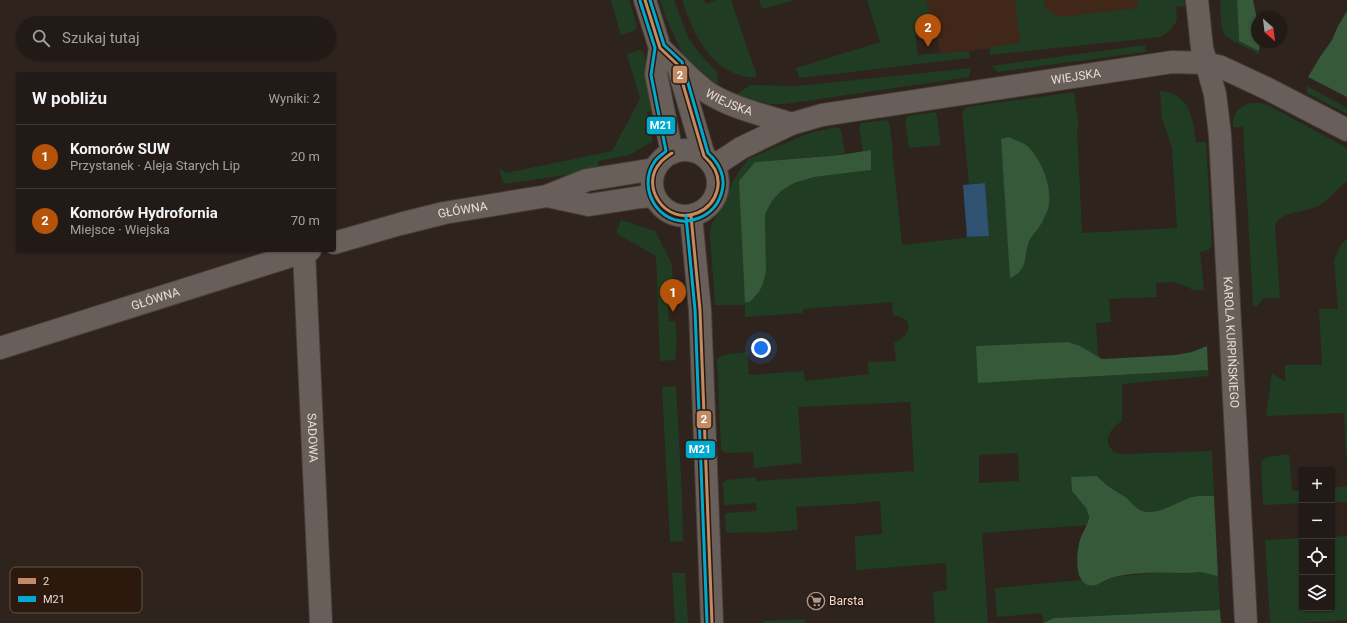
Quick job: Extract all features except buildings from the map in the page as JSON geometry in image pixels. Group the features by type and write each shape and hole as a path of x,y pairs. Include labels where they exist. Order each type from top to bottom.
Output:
{"street":[{"path":"645,0 660,48 656,74 672,153"},
{"name":"KAROLA KURPIŃSKIEGO","path":"1197,0 1202,48 1215,94 1220,135 1246,623"},
{"name":"WIEJSKA","path":"660,48 693,80 719,99 742,109 791,124"},
{"name":"WIEJSKA","path":"709,161 741,148 791,124 822,115 1172,62 1205,63 1220,67 1347,130"},
{"path":"677,64 709,161 717,175 718,183 715,197 707,208 700,213 691,216 673,214 665,210 659,204 654,196 652,183 655,169 662,159 680,150 689,150 697,152 709,161"},
{"name":"GŁÓWNA","path":"336,242 444,212 547,196 587,180 655,169"},
{"name":"GŁÓWNA","path":"547,196 589,205 654,196"},
{"path":"691,216 700,310 712,623"},
{"name":"GŁÓWNA","path":"0,348 304,252"},
{"name":"SADOWA","path":"307,252 321,623"}],"shaded area":[{"path":"926,0 1159,0 1160,27 969,51 941,53"}],"green space":[{"path":"611,0 629,0 637,27 634,31 621,35"},
{"path":"660,0 674,0 688,37 699,53 717,72 718,85 690,62 682,53 666,18"},
{"path":"682,0 704,0 706,4 716,0 731,0 756,73 754,78 736,74 725,69 708,53 695,33"},
{"path":"759,0 796,0 762,9"},
{"path":"867,0 926,0 935,31 915,35 918,55 969,51 970,58 799,78 796,68 880,42"},
{"path":"1015,0 1044,0 1045,9 1059,17 1138,8 1137,0 1186,0 1186,6 1176,7 1177,18 1175,24 1168,32 1160,37 990,55 990,47 1020,43"},
{"path":"1220,0 1237,0 1239,40 1251,48 1259,51 1259,54 1227,37 1223,32"},
{"path":"1237,0 1253,0 1255,12 1251,12 1251,47 1239,41"},
{"path":"1347,11 1347,97 1308,77 1332,40"},
{"path":"1145,45 1146,52 998,72 991,66"},
{"path":"639,50 644,53 656,110 647,112 652,130 652,142 629,155 598,161 599,170 505,184 502,180 499,168 506,173 612,151 640,99 627,54"},
{"path":"971,68 969,77 786,104 770,104 736,95 750,85 795,86"},
{"path":"1307,86 1347,108 1347,114 1307,93"},
{"path":"1160,91 1178,96 1184,102 1191,116 1196,142 1206,142 1212,247 1208,250 1200,252 1204,290 1192,290 1174,282 1156,283 1157,297 1109,299 1111,322 1096,323 1098,357 1090,352 978,383 1208,370 1209,376 1122,384 1122,421 1111,430 1108,443 1113,451 1121,454 1212,451 1214,496 1195,496 1168,508 1153,512 1146,512 1138,509 1097,476 1072,491 1087,510 1087,525 982,533 988,623 935,623 933,592 947,590 946,563 856,570 855,536 882,534 880,501 796,507 798,530 758,533 726,533 725,513 757,511 756,503 724,505 723,483 727,480 755,477 756,481 914,471 910,402 798,407 802,463 754,468 753,452 726,453 721,450 717,359 724,355 747,352 749,375 804,371 805,381 869,374 868,362 896,361 894,343 905,336 908,327 908,323 905,320 893,315 892,302 803,309 803,313 745,317 745,305 715,305 710,234 711,225 722,207 734,179 748,159 809,133 837,127 841,130 845,154 756,162 750,302 759,292 763,284 766,271 765,214 772,201 781,191 794,183 814,177 871,170 871,150 863,151 859,127 861,123 886,120 889,122 902,245 989,235 985,183 969,184 962,112 967,107 1074,92 1079,128 1077,128 1082,233 1177,228 1172,148 1162,118","holes":["1009,137 1035,231 1029,243 1023,266 1011,277 1001,139","1018,453 1019,481 979,483 979,455"]},
{"path":"1251,103 1261,103 1270,106 1347,148 1347,181 1320,205 1282,217 1275,226 1280,298 1264,298 1257,306 1253,306 1243,127 1233,127 1235,114 1239,108"},
{"path":"936,112 941,145 909,148 905,120 908,116"},
{"path":"1009,137 1026,145 1036,156 1044,172 1049,189 1049,206 1041,224 1029,242 1023,267 1016,275 1010,278 1001,139"},
{"path":"871,150 871,170 814,177 794,183 781,191 772,201 765,214 766,271 763,284 759,292 750,302 745,302 739,181 755,162 840,155"},
{"path":"621,220 655,231 672,264 674,302 668,302 669,321 675,321 677,338 675,360 660,361 656,256 617,234"},
{"path":"1347,239 1346,456 1344,413 1266,416 1272,373 1285,381 1285,365 1322,365 1319,309 1338,309 1334,260 1341,244"},
{"path":"1068,342 1080,346 1102,359 1176,355 1192,352 1207,346 1208,370 978,383 976,346"},
{"path":"676,386 683,541 670,542 662,387"},
{"path":"1289,454 1292,491 1299,491 1299,503 1263,505 1261,462 1266,457"},
{"path":"1097,476 1138,509 1146,512 1166,508 1192,497 1214,496 1218,576 1200,572 1165,572 1131,574 1114,577 1093,585 1085,583 1079,575 1077,558 1081,537 1089,517 1086,508 1072,491 1071,477"},
{"path":"1347,486 1347,502 1335,502 1335,488"},
{"path":"1347,536 1347,620 1270,623 1265,540 1299,538 1299,611 1335,611 1335,537"},
{"path":"1170,572 1184,574 1200,572 1218,576 1220,610 1054,618 1043,622 1042,613 997,617 995,588 1082,580 1087,584 1100,584 1113,577"},
{"path":"672,573 685,573 688,623 675,623"},
{"path":"1220,610 1221,623 1043,623 1054,618"},
{"path":"805,619 805,623 763,623 763,621"}],"water":[{"path":"985,183 989,236 967,237 963,185"}],"transit line":[{"name":"2","path":"645,0 660,48 677,64 704,156"},
{"name":"M21","path":"640,1 655,48 651,75 666,151 655,161 649,173 648,185 650,196 656,206 664,214 674,220 686,221 699,218 714,208 719,200 723,181 721,170 708,153 682,62 664,45 650,0"},
{"name":"2","path":"672,153 661,162 654,172 654,192 659,202 666,209 675,214 686,216 697,213 707,207 714,199 717,191 718,181 716,172 714,167 704,156"},
{"name":"M21","path":"686,216 695,310 707,623"},
{"name":"2","path":"691,216 700,310 712,623"}],"place":[{"name":"Komorów Hydrofornia","path":"928,47"},
{"name":"Komorów SUW","path":"673,312"},
{"name":"Barsta","path":"816,601"}]}
